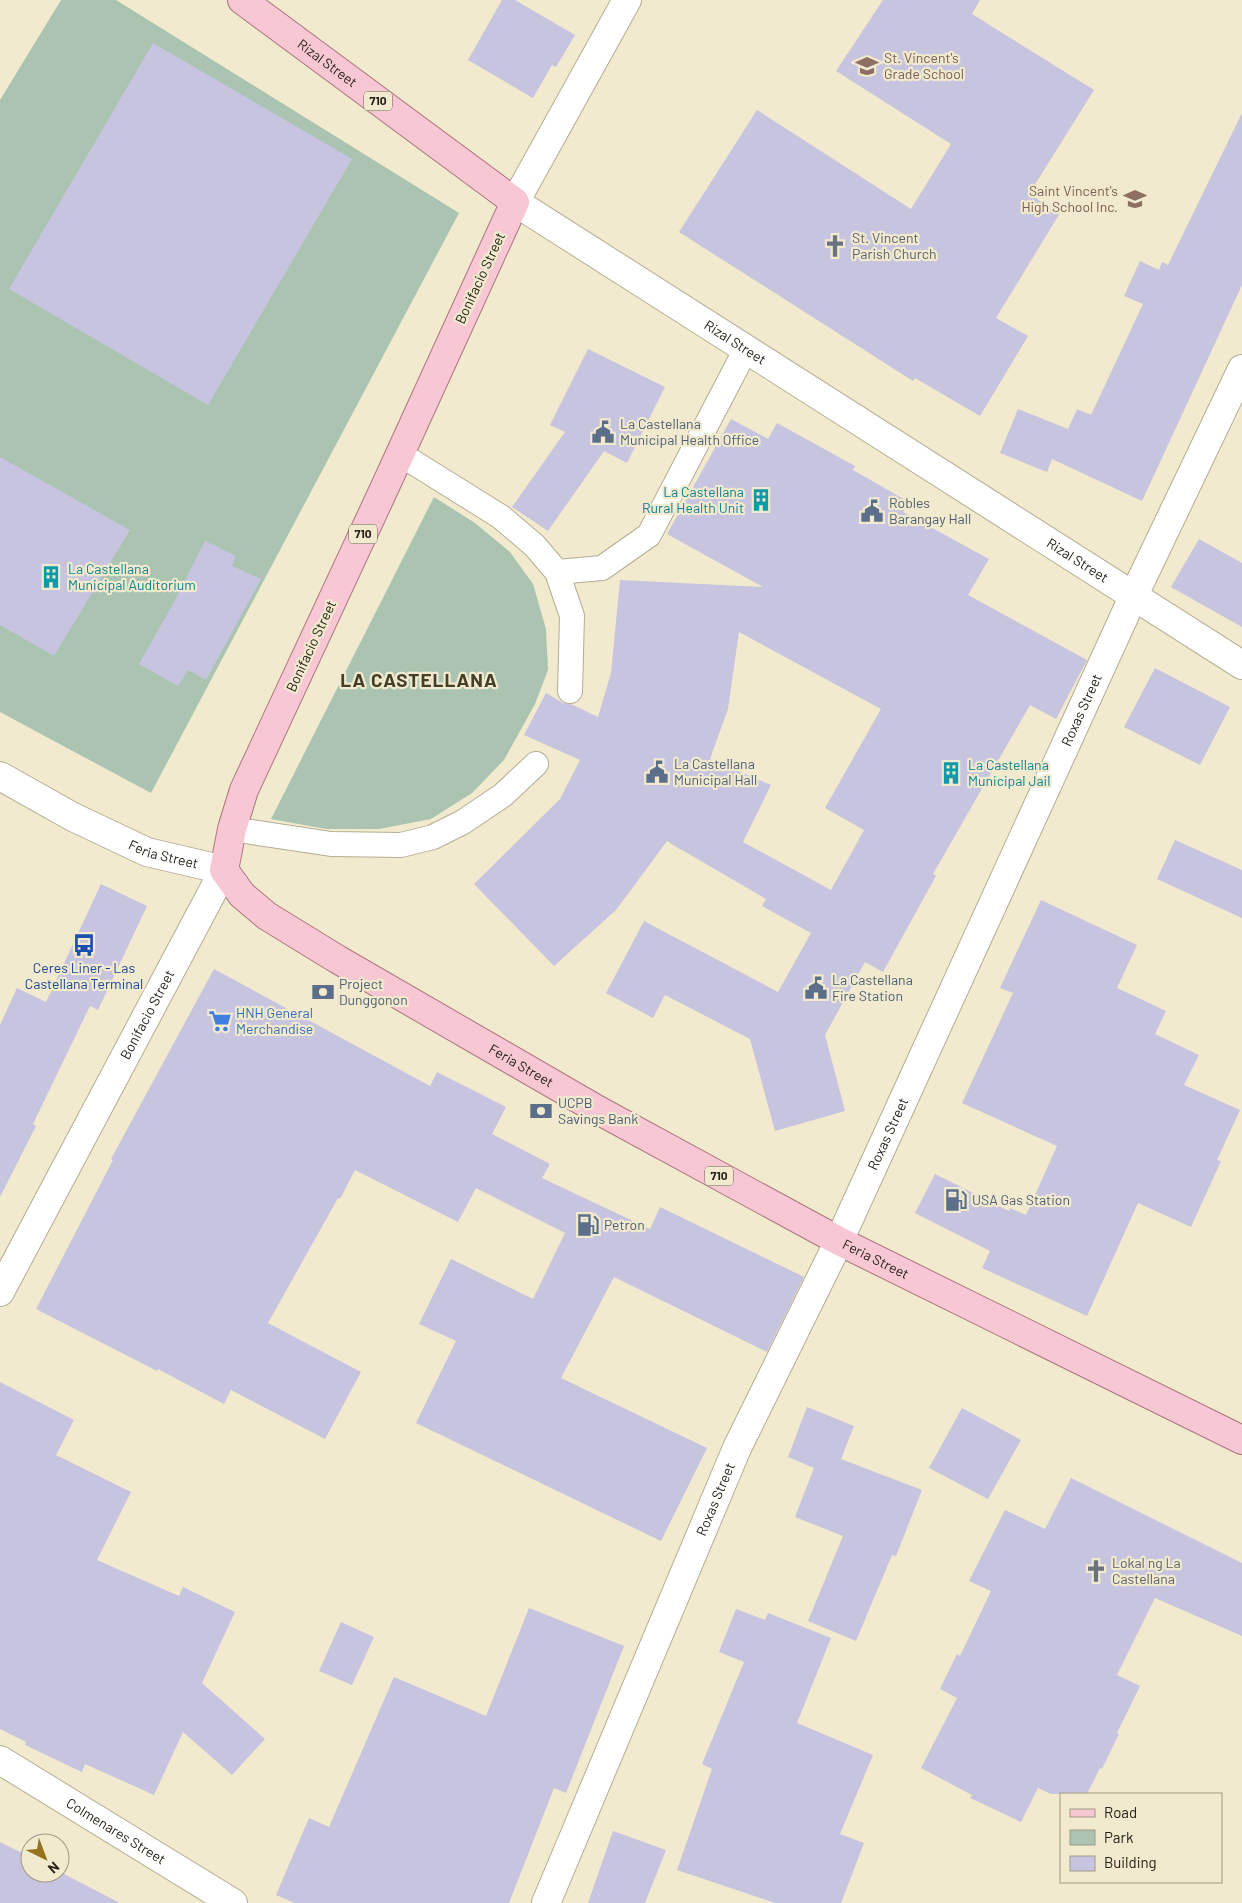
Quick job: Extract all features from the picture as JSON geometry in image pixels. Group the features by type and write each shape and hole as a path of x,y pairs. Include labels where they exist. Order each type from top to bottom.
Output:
{"main road":[{"name":"Rizal Street","path":"242,0 515,202"},
{"name":"Bonifacio Street","path":"224,870 232,829 244,790 515,202"},
{"name":"Feria Street","path":"224,870 242,895 267,916 336,959 598,1110 839,1241 1242,1440"}],"street":[{"name":"Bonifacio Street","path":"515,202 627,0"},
{"name":"Rizal Street","path":"515,202 1242,665"},
{"name":"Roxas Street","path":"546,1903 737,1448 839,1241 1134,595 1242,369"},
{"name":"Feria Street","path":"0,776 73,818 147,852 224,870"},
{"name":"Bonifacio Street","path":"0,1292 224,870"},
{"name":"Colmenares Street","path":"0,1760 233,1903"}],"lane":[{"path":"556,572 602,568 649,536 746,349"},
{"path":"400,454 501,517 535,546 556,572 572,616 570,691"},
{"path":"232,829 330,844 401,845 433,837 464,822 504,795 536,764"}],"green space":[{"path":"61,0 116,0 459,213 151,793 0,712 0,100"},
{"path":"434,497 475,523 510,552 533,584 546,629 548,670 535,704 504,760 472,793 431,819 379,829 326,829 271,819"}],"building":[{"path":"502,0 515,0 575,35 556,67 552,65 533,98 468,60"},
{"path":"883,0 980,0 972,14 1094,90 1029,194 1060,213 996,318 1028,336 980,416 915,378 913,381 679,232 757,110 911,209 951,144 836,71"},
{"path":"153,43 352,159 208,405 9,289"},
{"path":"1242,113 1242,285 1142,501 1052,459 1047,472 1000,453 1018,409 1068,429 1077,409 1091,415 1143,304 1124,296 1140,261 1159,270 1162,262 1168,265"},
{"path":"588,349 665,387 627,463 604,451 548,531 512,507 565,432 550,425"},
{"path":"731,419 768,439 777,423 855,466 853,470 909,502 903,512 989,559 968,595 1087,660 1056,719 1030,705 933,874 936,876 883,972 865,962 825,1035 845,1111 775,1131 750,1039 665,995 653,1018 606,993 644,921 778,992 811,933 762,906 766,899 682,850 683,848 681,850 667,841 616,910 554,966 474,884 560,799 580,760 524,735 546,693 563,703 571,704 598,717 611,673 620,580 763,587 667,534","holes":["739,632 881,709 825,808 864,830 831,890 743,842 771,785 710,759 728,709"]},
{"name":"La Castellana Municipal Auditorium","path":"0,457 130,530 54,656 0,625"},
{"path":"1199,539 1242,563 1242,627 1171,587"},
{"path":"205,541 236,556 232,566 261,579 206,680 188,670 178,686 139,664 174,602"},
{"path":"1155,668 1230,707 1200,765 1124,727"},
{"path":"1175,840 1242,870 1242,918 1157,879"},
{"path":"101,884 147,906 98,1010 90,1006 33,1124 36,1126 0,1197 0,1025 17,988 46,1002"},
{"path":"1041,900 1137,945 1117,988 1166,1011 1155,1034 1199,1055 1184,1085 1240,1110 1217,1160 1221,1161 1191,1227 1138,1203 1087,1316 982,1268 990,1251 915,1213 935,1174 1009,1211 1010,1208 1026,1215 1057,1146 962,1103 1013,993 1000,988"},
{"path":"214,969 430,1086 437,1072 506,1107 492,1134 550,1164 542,1178 650,1229 660,1207 804,1277 767,1352 614,1277 561,1378 707,1448 661,1541 416,1423 456,1341 419,1324 451,1259 533,1299 565,1233 476,1188 458,1222 355,1170 340,1199 338,1198 268,1323 361,1372 325,1439 231,1390 224,1404 36,1309 113,1160 111,1159"},
{"path":"0,1382 74,1420 56,1455 131,1492 97,1560 179,1596 183,1587 235,1612 202,1683 265,1739 232,1775 183,1732 154,1795 85,1764 82,1772 25,1745 26,1742 0,1729"},
{"path":"807,1407 854,1426 841,1459 922,1490 896,1556 892,1555 856,1641 808,1621 843,1536 795,1517 814,1468 788,1457"},
{"path":"962,1408 1021,1440 988,1499 929,1468"},
{"path":"1071,1478 1242,1563 1242,1636 1155,1598 1117,1675 1140,1686 1102,1769 1100,1768 1088,1793 1051,1794 1038,1788 1021,1822 970,1798 972,1795 921,1768 957,1698 940,1689 957,1654 960,1656 991,1591 969,1581 1005,1510 1045,1529"},
{"path":"529,1608 624,1646 566,1793 554,1788 509,1903 295,1903 276,1895 309,1818 329,1827 394,1677 486,1716"},
{"path":"736,1609 765,1620 768,1613 831,1638 797,1723 873,1755 840,1834 864,1843 841,1903 775,1903 677,1870 712,1769 702,1764 744,1662 719,1652"},
{"path":"341,1622 374,1637 352,1685 319,1671"},
{"path":"613,1831 666,1850 645,1903 588,1903"},
{"path":"0,1842 20,1852 20,1883 70,1883 70,1877 120,1903 0,1903"}],"place":[{"name":"St. Vincent's Grade School","path":"867,66"},
{"name":"Saint Vincent's High School Inc.","path":"1135,199"},
{"name":"St. Vincent Parish Church","path":"835,246"},
{"name":"La Castellana Municipal Health Office","path":"603,432"},
{"name":"La Castellana Rural Health Unit","path":"761,500"},
{"name":"Robles Barangay Hall","path":"872,511"},
{"name":"La Castellana Municipal Auditorium","path":"51,577"},
{"name":"La Castellana Municipal Hall","path":"657,772"},
{"name":"La Castellana Municipal Jail","path":"951,773"},
{"name":"Ceres Liner - Las Castellana Terminal","path":"84,945"},
{"name":"La Castellana Fire Station","path":"816,988"},
{"name":"Project Dunggonon","path":"323,992"},
{"name":"HNH General Merchandise","path":"220,1021"},
{"name":"UCPB Savings Bank","path":"541,1111"},
{"name":"USA Gas Station","path":"956,1200"},
{"name":"Petron","path":"588,1225"},
{"name":"Lokal ng La Castellana","path":"1096,1571"}],"district":[{"name":"LA CASTELLANA","path":"419,680"}]}
